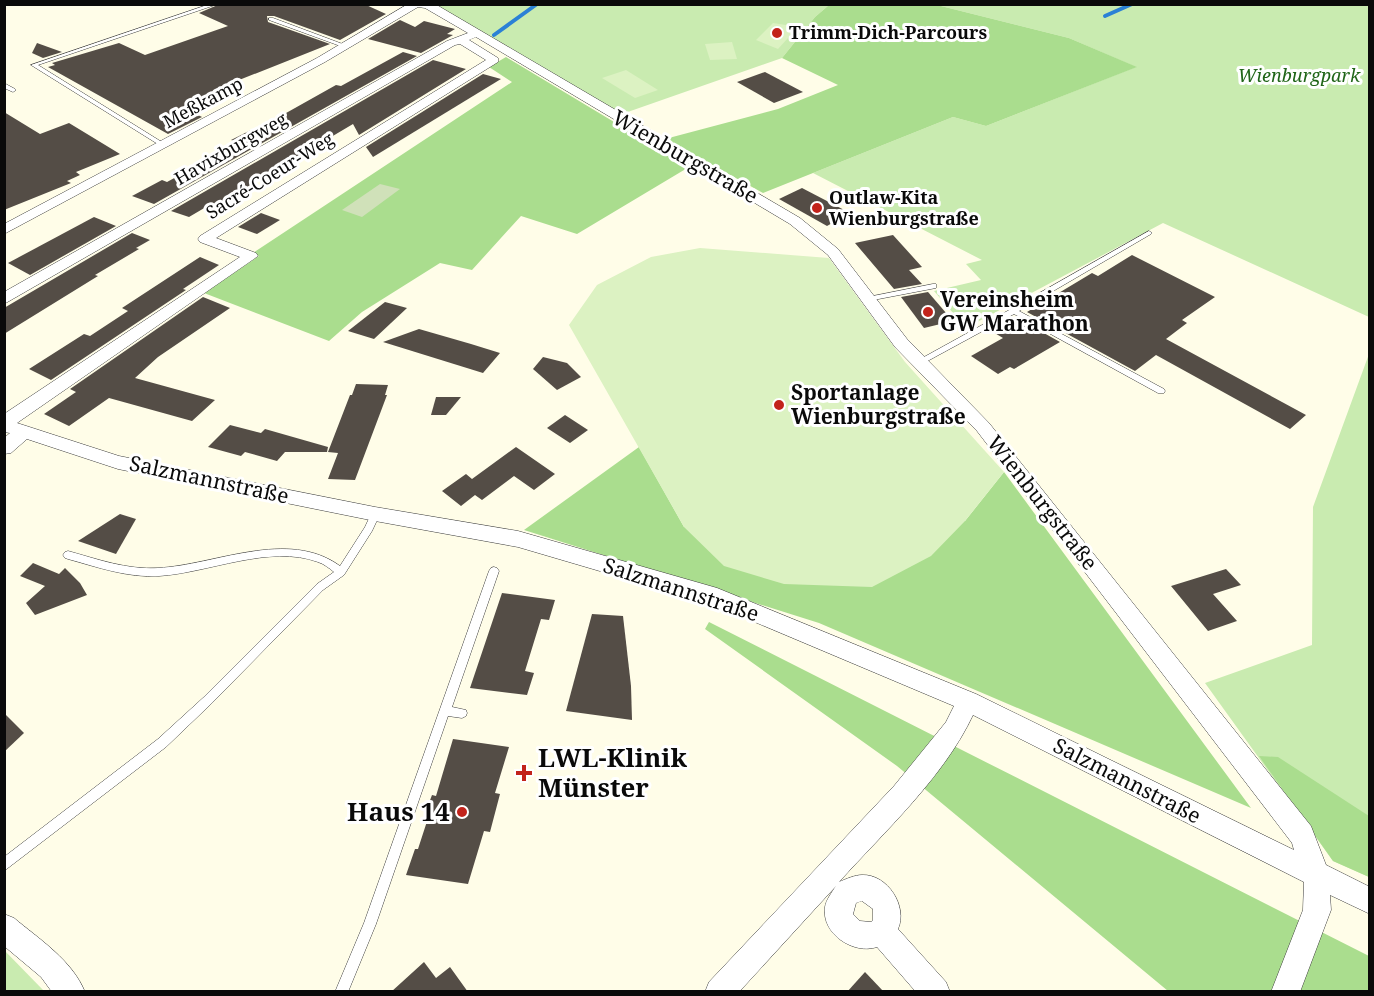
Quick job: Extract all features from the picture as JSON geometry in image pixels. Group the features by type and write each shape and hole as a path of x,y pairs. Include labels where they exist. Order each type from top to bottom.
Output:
{"street":[{"name":"Meßkamp","path":"4,230 424,5"},
{"name":"Wienburgstraße","path":"424,5 477,33 795,221 833,252 918,362 982,427 1260,781 1302,836 1317,876"},
{"name":"Havixburgweg","path":"4,299 460,39 477,33"},
{"name":"Sacré-Coeur-Weg","path":"11,427 19,412 250,256 205,239 494,60 460,39"},
{"path":"4,448 11,427"},
{"name":"Salzmannstraße","path":"11,427 118,462 375,514 518,539 717,597 968,701 1317,876"},
{"path":"719,992 836,885 903,794 954,730 968,701"},
{"path":"1285,992 1317,910 1317,876 1370,901"},
{"path":"836,885 839,912 846,928 860,937 868,938 881,932 936,992"},
{"path":"4,927 51,967 71,992"}],"lane":[{"path":"163,145 34,65 216,4"},
{"path":"271,19 345,46"},
{"path":"4,85 13,90"},
{"path":"918,362 1014,311 1149,233"},
{"path":"868,299 933,286"},
{"path":"1014,311 1161,392"},
{"path":"4,865 162,743 208,700 320,587 341,572 369,528 375,514"},
{"path":"68,555 119,569 155,572 191,568 270,553 290,553 322,560 341,572"},
{"path":"341,992 370,924 494,571"},
{"path":"445,711 462,713"}],"green space":[{"path":"443,4 829,5 815,17 782,58 622,114 439,7"},
{"path":"829,5 937,5 1069,38 1137,67 986,126 953,117 763,193 665,139 778,109 838,85 782,58 815,17"},
{"name":"Wienburgpark","path":"937,5 1369,5 1369,317 1163,223 966,328 934,291 981,280 966,264 982,260 813,173 953,117 986,126 1136,67 1069,38"},
{"name":"Trimm-Dich-Parcours","path":"773,23 798,27 778,49 756,40"},
{"path":"732,42 737,59 710,60 705,44"},
{"path":"506,57 689,167 577,234 521,216 472,270 440,263 362,312 329,341 204,293 259,256 253,253 512,82 489,67"},
{"path":"626,70 658,90 635,98 602,78"},
{"path":"380,184 400,189 362,217 342,210"},
{"name":"Sportanlage Wienburgstraße","path":"700,248 829,258 905,362 1004,472 965,521 931,556 872,587 784,584 724,566 684,527 569,325 597,285 651,257"},
{"path":"1369,354 1369,877 1333,861 1205,683 1312,645 1313,507"},
{"path":"639,447 684,527 965,521 1004,472 1251,808 819,623 524,530"},
{"path":"709,622 1369,956 1369,991 1168,991 897,766 705,629"},
{"path":"1259,756 1278,757 1369,816 1369,877 1333,861"},
{"path":"4,950 44,991 5,991"}],"building":[{"path":"220,4 364,4 386,14 340,40 274,16 267,16 268,22 330,44 214,90 230,98 194,113 202,117 168,134 48,67 55,65 52,63 119,43 145,55 228,26 199,13"},
{"path":"400,20 415,27 424,21 455,29 447,34 453,35 421,53 368,39"},
{"path":"37,43 62,52 43,58 32,53"},
{"path":"403,52 417,56 154,204 132,196 162,180 167,182 224,151 220,149 235,141 231,140 251,130 254,131 336,85 341,86"},
{"path":"433,60 466,69 359,135 353,124 210,209 206,207 189,217 171,211"},
{"path":"765,72 803,92 774,103 737,82"},
{"path":"483,74 501,79 373,157 366,147"},
{"path":"4,112 40,134 69,123 120,154 76,172 80,175 67,181 71,183 4,210"},
{"name":"Outlaw-Kita Wienburgstraße","path":"802,188 850,213 827,226 779,199"},
{"path":"261,213 280,220 257,234 238,227"},
{"path":"94,217 116,226 30,275 8,263"},
{"path":"132,233 150,240 95,275 98,276 4,334 4,308"},
{"path":"893,235 922,267 909,270 922,284 894,289 855,243"},
{"path":"1132,255 1215,297 1182,320 1187,323 1166,339 1306,415 1290,429 1156,355 1135,371 1027,312 1092,273 1098,276"},
{"path":"200,257 219,265 183,289 186,290 51,380 29,369 84,334 90,336 128,311 122,308"},
{"name":"Vereinsheim GW Marathon","path":"928,292 953,321 924,328 901,297"},
{"path":"203,297 230,308 158,357 135,378 215,400 192,421 109,398 69,426 44,414 76,392 70,389"},
{"path":"385,302 407,308 374,339 348,331"},
{"path":"1017,318 1060,342 1014,369 1010,367 998,374 971,356 1003,338 993,332"},
{"path":"419,329 500,353 483,373 383,342"},
{"path":"543,357 567,363 581,377 557,390 533,369"},
{"path":"356,384 388,385 385,395 387,395 355,480 328,479 338,453 328,452"},
{"path":"436,397 461,397 446,415 431,415"},
{"path":"565,415 588,430 570,443 547,428"},
{"path":"230,425 261,433 265,429 328,447 327,452 285,452 277,461 245,452 241,456 208,447"},
{"path":"516,447 555,474 534,490 514,476 482,500 475,495 461,506 442,491 466,474 472,479"},
{"path":"120,514 136,519 116,554 78,541"},
{"path":"33,563 59,574 65,568 80,583 87,595 35,615 26,603 45,586 20,576"},
{"path":"1226,569 1241,585 1213,594 1237,621 1208,631 1171,586"},
{"path":"502,593 555,600 549,620 541,619 525,671 534,673 527,695 470,688"},
{"path":"592,614 623,616 631,686 632,720 566,711"},
{"path":"4,713 24,733 4,752"},
{"name":"Haus 14","path":"453,739 509,747 495,793 500,794 490,832 484,831 468,884 406,875 415,849 418,849 430,812 426,811 432,795 436,796"},
{"path":"424,962 436,978 450,967 468,992 391,992"},
{"path":"865,972 884,992 847,992"}],"waterway":[{"path":"494,35 537,4"},
{"path":"1105,16 1132,4"}],"place":[{"name":"Trimm-Dich-Parcours","path":"777,33"},
{"name":"Outlaw-Kita Wienburgstraße","path":"817,208"},
{"name":"Vereinsheim GW Marathon","path":"928,312"},
{"name":"Sportanlage Wienburgstraße","path":"779,405"},
{"name":"LWL-Klinik Münster","path":"524,773"},
{"name":"Haus 14","path":"462,812"}]}
